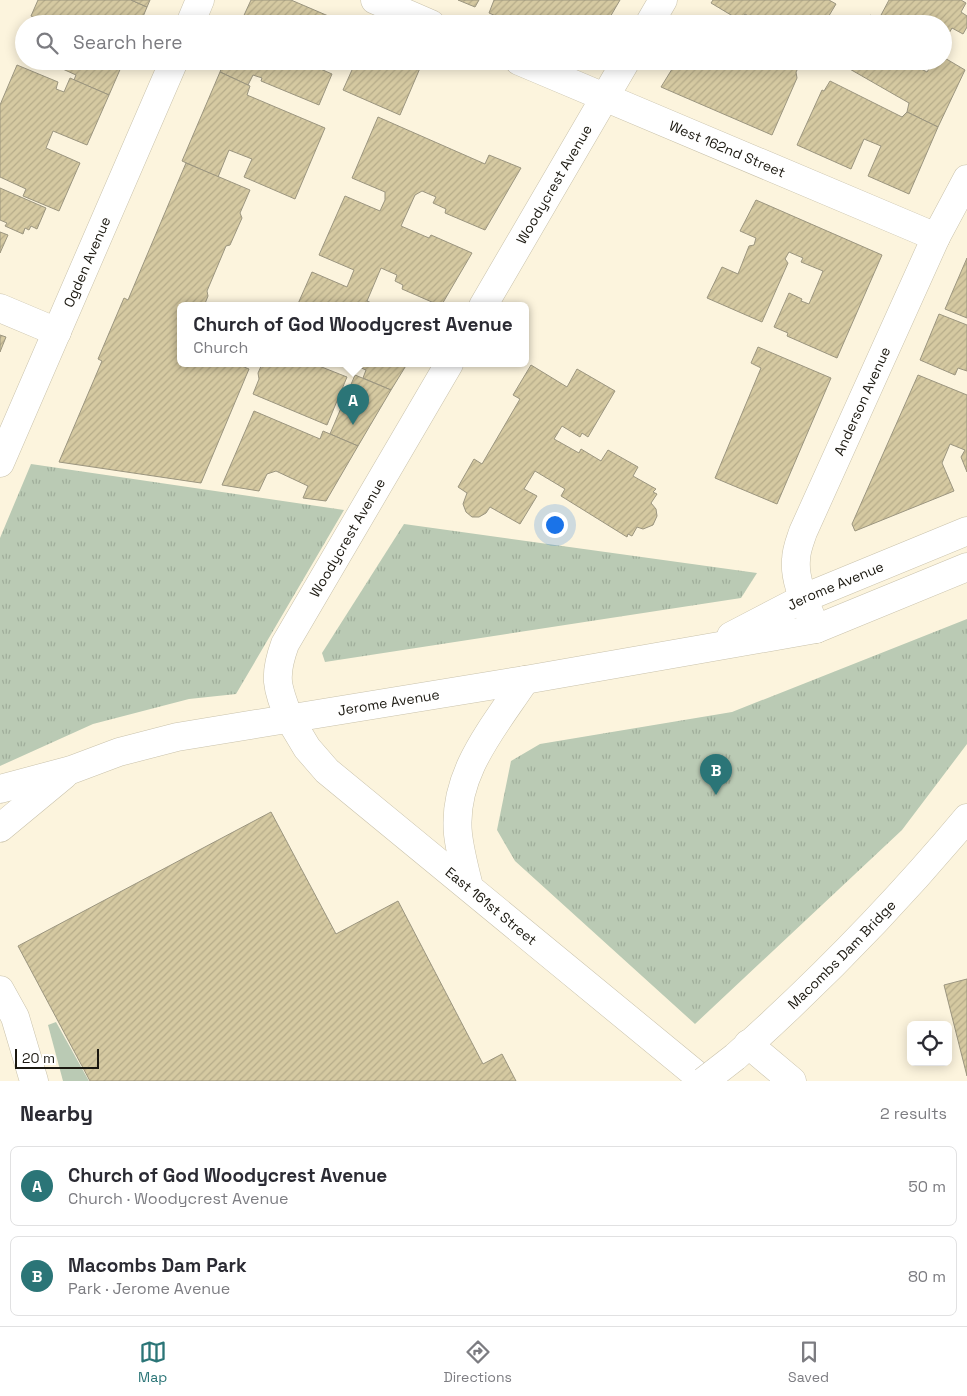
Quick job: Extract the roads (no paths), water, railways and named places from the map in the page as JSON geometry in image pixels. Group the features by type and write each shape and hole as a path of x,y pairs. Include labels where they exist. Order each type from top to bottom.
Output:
{"main road":[{"path":"194,15 200,0"},
{"path":"375,0 410,15"},
{"path":"654,15 663,0"},
{"name":"Ogden Avenue","path":"0,463 6,430 57,332 170,70"},
{"name":"West 162nd Street","path":"541,70 936,237"},
{"name":"Woodycrest Avenue","path":"485,302 621,70"},
{"name":"Anderson Avenue","path":"816,629 804,598 796,567 797,549 936,237 967,179"},
{"path":"0,308 57,332"},
{"name":"Woodycrest Avenue","path":"289,718 277,680 280,657 285,644 447,367"},
{"name":"Jerome Avenue","path":"709,648 804,598 967,531"},
{"name":"Jerome Avenue","path":"0,788 71,770 119,752 177,737 525,680 816,629 967,567"},
{"path":"469,887 458,835 458,817 465,778 483,743 525,680"},
{"name":"East 161st Street","path":"289,718 307,748 327,771 704,1081"},
{"name":"Jerome Avenue","path":"0,828 71,770"},
{"name":"Macombs Dam Bridge","path":"704,1081 741,1051 846,951 934,857 967,818"},
{"path":"0,990 15,1018 34,1081"},
{"path":"741,1051 792,1081"}],"place":[{"name":"Church of God Woodycrest Avenue","path":"353,425"},
{"name":"Macombs Dam Park","path":"716,795"}]}
